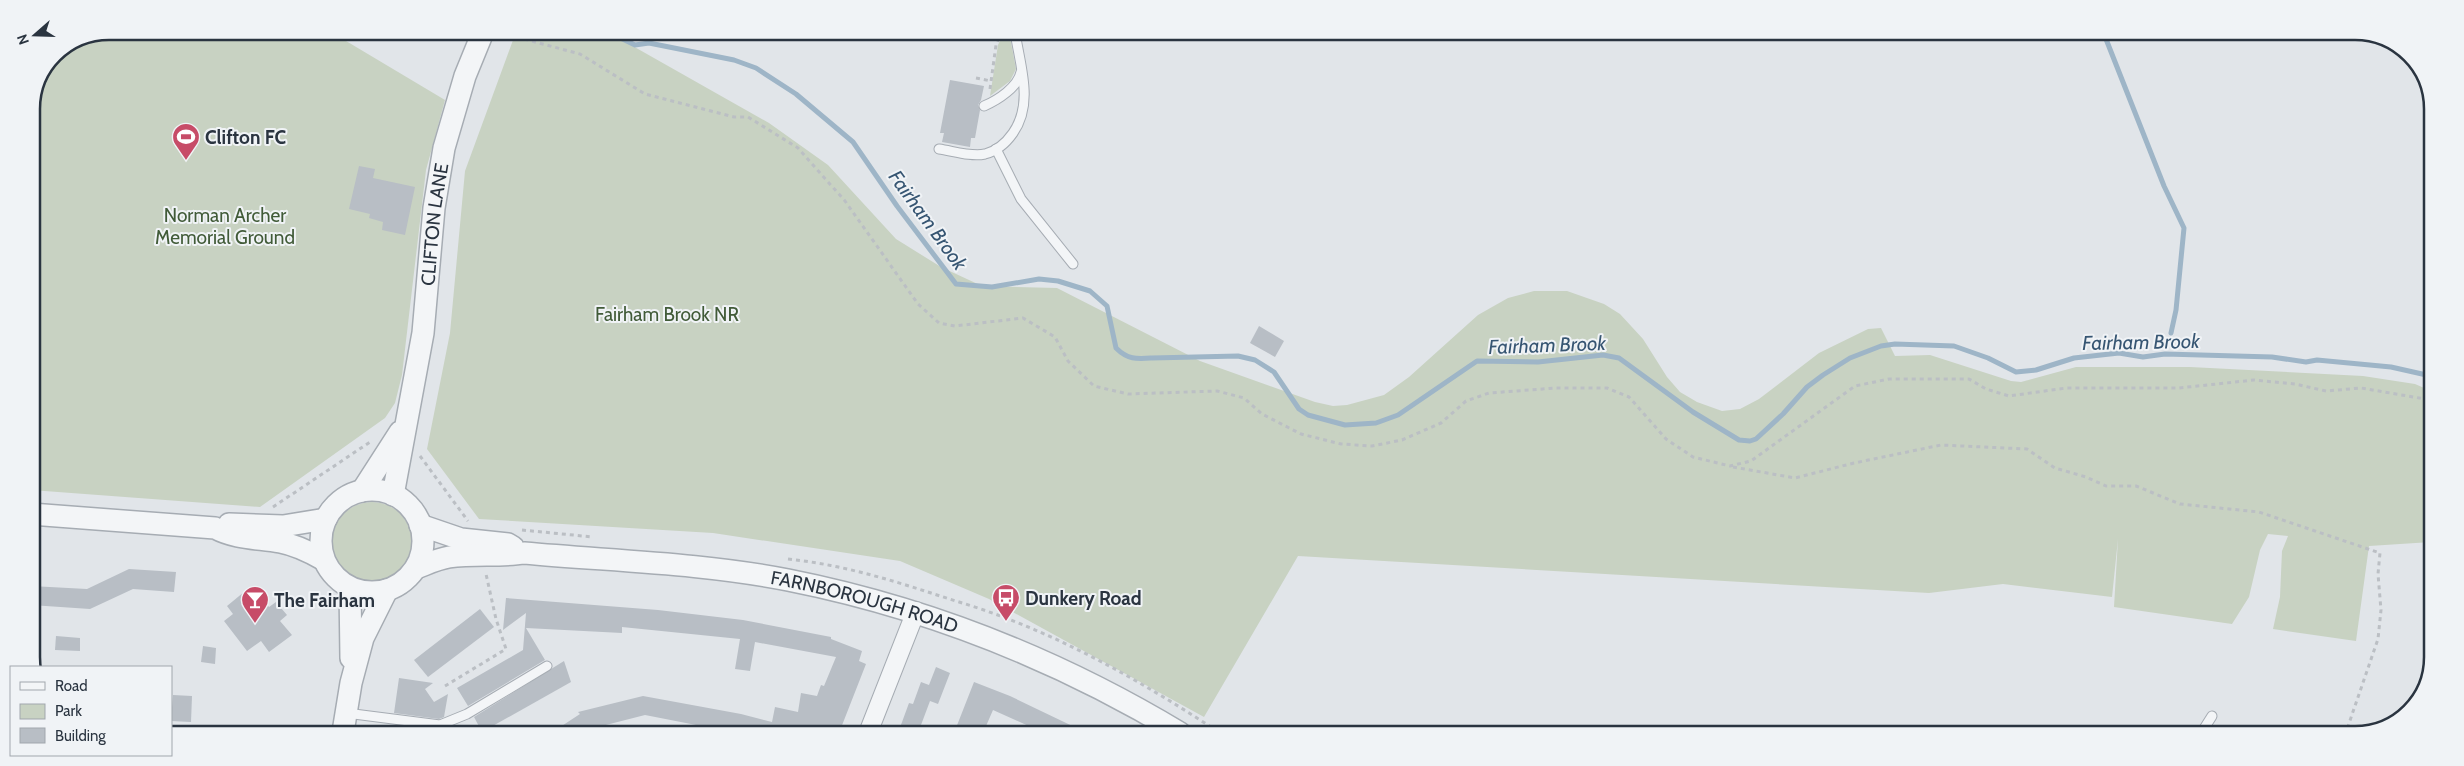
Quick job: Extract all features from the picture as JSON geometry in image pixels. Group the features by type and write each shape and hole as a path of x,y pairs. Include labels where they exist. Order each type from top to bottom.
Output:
{"street":[{"name":"CLIFTON LANE","path":"393,495 423,333 434,208 444,148 464,76 480,40"},
{"name":"CLIFTON LANE","path":"362,491 406,423"},
{"path":"378,490 393,495 405,502 414,512 420,525 423,547 416,568 403,582 388,590 369,593 350,588 335,576 324,560 321,540 326,520 334,506 347,497 362,491 378,490"},
{"path":"40,515 215,528 231,536 281,542 308,551 324,560"},
{"path":"215,528 230,523 283,526 326,520"},
{"name":"FARNBOROUGH ROAD","path":"420,525 461,539 508,544 524,553"},
{"name":"FARNBOROUGH ROAD","path":"416,568 452,557 507,556 524,553 703,569 786,580 916,611 964,628 1040,660 1104,691 1167,726"},
{"path":"350,588 351,683"},
{"path":"344,723 351,683 363,638 388,590"},
{"path":"871,726 916,611"}],"lane":[{"path":"939,149 977,155 996,149 1010,137 1022,117 1025,89 1017,40"},
{"path":"986,105 1017,82 1022,69"},
{"path":"996,149 1021,199 1073,264"},
{"path":"344,723 440,725 468,714 547,666"},
{"path":"2205,726 2212,716"}],"path":[{"path":"528,40 580,54 645,94 734,117 748,118 798,148 845,201 918,304 939,323 955,326 1023,318 1055,337 1068,361 1094,386 1128,394 1217,391 1244,398 1262,414 1301,434 1341,444 1372,446 1402,440 1442,423 1466,400 1489,393 1556,388 1607,388 1628,397 1666,439 1693,457 1730,466 1795,478 1854,463 1940,445 2027,449 2055,468 2086,477 2106,486 2136,486 2180,504 2259,512 2380,552 2378,574 2381,610 2378,639 2348,726"},
{"path":"986,105 998,40"},
{"path":"976,78 991,81"},
{"path":"1730,466 1751,462 1855,386 1889,379 1969,379 1986,389 2009,396 2066,388 2179,388 2254,380 2295,384 2326,391 2361,388 2424,399"},
{"path":"271,508 378,436"},
{"path":"418,453 471,525"},
{"path":"445,686 506,649 496,619 485,568"},
{"path":"1003,616 1010,605"}],"green space":[{"name":"Norman Archer Memorial Ground","path":"109,40 344,40 445,100 426,170 402,375 395,403 385,418 260,507 40,491 40,109 41,95 45,82 60,60 82,45 95,41"},
{"name":"Fairham Brook NR","path":"513,40 622,40 769,123 828,165 896,239 941,267 982,286 1057,288 1200,361 1315,402 1333,406 1347,405 1384,395 1409,377 1478,315 1508,298 1534,291 1567,291 1604,304 1620,314 1643,339 1667,377 1680,392 1697,402 1722,411 1740,409 1759,399 1819,353 1868,329 1881,328 1895,356 1930,355 2011,381 2021,382 2076,367 2190,367 2363,376 2415,384 2424,388 2424,542 2369,546 2356,641 2273,629 2280,597 2282,551 2288,536 2268,534 2260,550 2249,597 2232,624 2114,607 2118,539 2112,597 2003,584 1929,593 1298,556 1204,717 989,599 900,561 713,533 479,519 427,449 450,333 465,171"},
{"path":"1000,40 1011,40 1016,69 1010,81 990,96"},
{"path":"372,502 387,505 400,514 409,527 412,542 409,557 400,570 387,579 372,582 357,579 344,570 335,557 332,542 335,527 344,514 357,505"}],"building":[{"path":"950,80 984,86 978,105 980,110 975,138 971,138 970,147 942,142 944,133 940,133"},
{"path":"359,166 375,169 373,178 415,187 405,235 382,230 383,222 369,218 370,214 349,209"},
{"path":"1259,326 1284,341 1275,357 1250,343"},
{"path":"129,569 176,572 174,592 133,589 90,609 40,606 40,586 87,589"},
{"name":"The Fairham","path":"244,592 250,599 258,593 269,607 276,602 287,615 280,621 292,635 269,652 261,641 247,651 224,621 233,614 227,606"},
{"path":"506,598 658,610 743,620 831,637 831,639 862,651 859,661 866,664 842,726 701,726 645,715 602,726 562,726 580,714 578,712 643,696 741,714 772,722 775,707 798,712 801,693 817,696 821,685 824,686 836,657 755,642 750,671 735,669 740,639 622,627 622,633 526,628 545,660 468,706 457,688 523,650 526,613 503,630"},
{"path":"480,609 494,627 428,677 414,660"},
{"path":"56,636 80,638 80,651 55,650"},
{"path":"203,646 216,648 215,664 201,662"},
{"path":"564,661 571,682 493,726 479,726 474,717"},
{"path":"936,667 950,673 938,704 930,701 921,726 901,726 909,703 913,704 921,682 929,685"},
{"path":"399,678 433,683 425,689 434,702 448,694 444,717 439,719 394,713"},
{"path":"974,682 1010,696 1072,726 1028,726 993,710 986,726 957,726"},
{"path":"173,695 192,696 191,722 172,721"}],"waterway":[{"name":"Fairham Brook","path":"625,40 635,45 649,43 734,60 756,68 796,94 853,142 897,206 956,284 992,287 1039,279 1058,281 1090,291 1107,306 1116,348 1125,355 1142,359 1238,356 1255,360 1274,372 1299,409 1308,415 1345,425 1376,423 1398,415 1477,361 1538,362 1603,355 1619,358 1693,412 1739,440 1750,441 1756,439 1783,414 1807,387 1823,375 1850,358 1881,346 1895,344 1954,346 1988,358 2016,372 2036,370 2074,358 2119,353 2143,357 2165,354 2272,357 2306,362 2317,360 2391,367 2424,374"},
{"path":"2106,40 2164,186 2184,228 2176,310 2171,333"}],"place":[{"name":"Clifton FC","path":"186,161"},
{"name":"Dunkery Road","path":"1006,622"},
{"name":"The Fairham","path":"255,624"}]}
